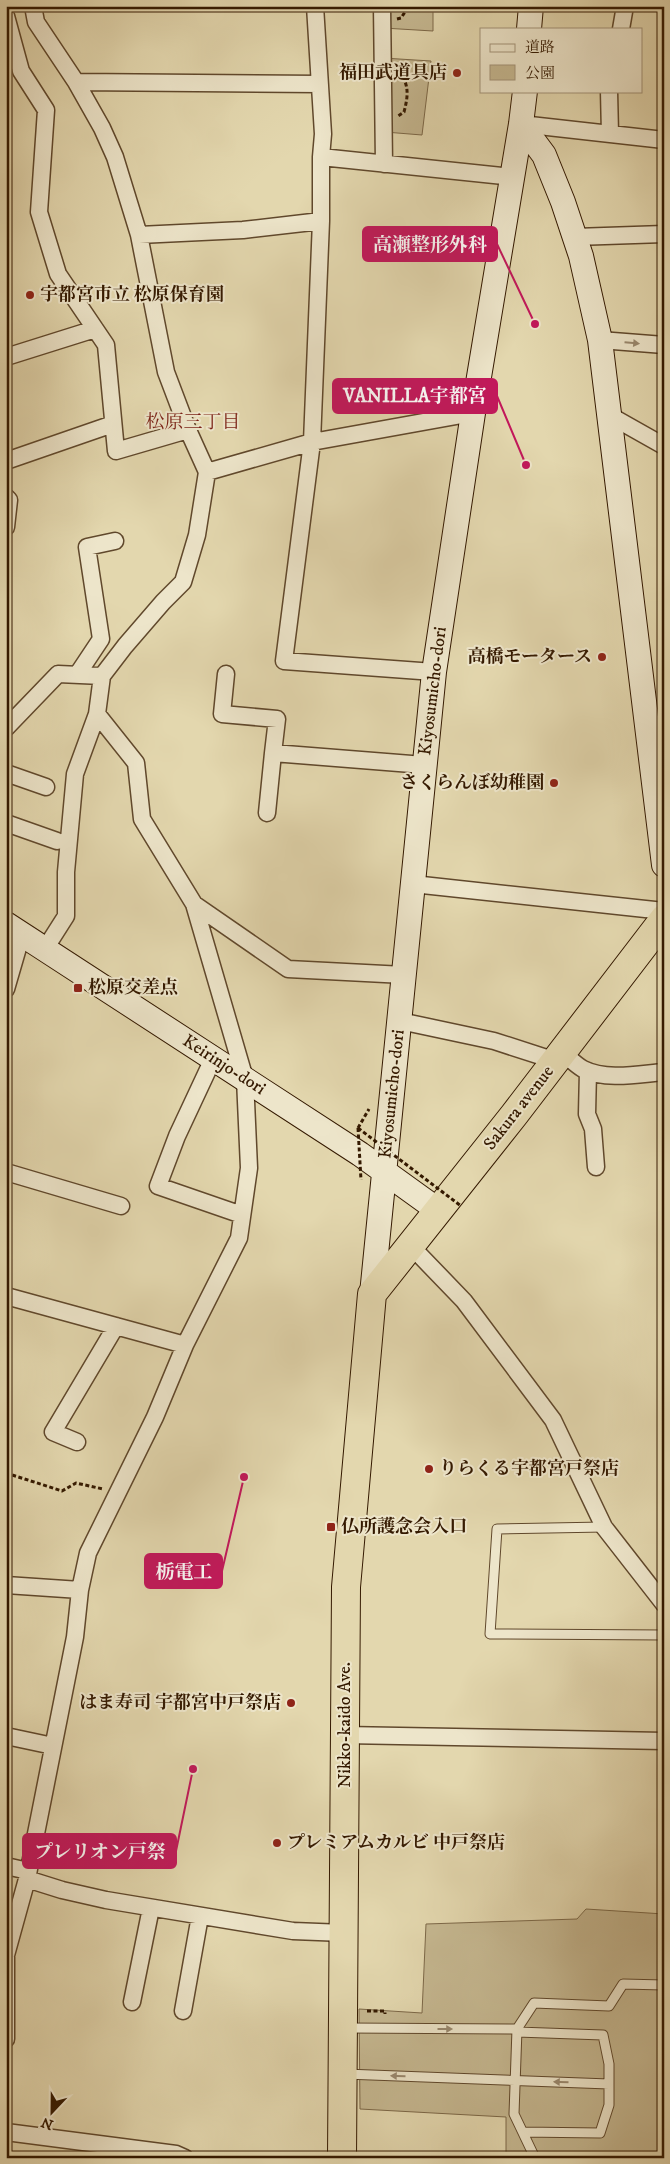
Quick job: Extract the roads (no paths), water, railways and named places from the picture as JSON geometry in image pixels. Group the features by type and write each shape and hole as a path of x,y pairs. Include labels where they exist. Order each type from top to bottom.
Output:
{"highway":[{"name":"Sakura avenue","path":"372,1294 411,1246 450,1209 559,1056 664,919"},
{"name":"Nikko-kaido Ave.","path":"342,2158 344,2074 345,1619 348,1548 372,1294"}],"street":[{"path":"33,6 36,22 76,82 102,128 115,158 139,235 166,372 188,430 207,472 197,535 183,582 124,646 102,676 96,714 75,774 66,872 66,916 45,949"},
{"path":"315,6 324,134 321,157 322,221 312,442 284,661 434,672"},
{"path":"382,6 384,164"},
{"path":"529,28 530,6"},
{"path":"621,28 625,6"},
{"path":"7,19 14,72 46,110 39,212 58,274 106,345 116,451 188,430"},
{"path":"76,82 320,84"},
{"name":"Kiyosumicho-dori","path":"372,1294 434,672 473,413 525,92"},
{"path":"609,92 610,134"},
{"path":"521,124 664,140"},
{"path":"521,124 544,155 574,237 585,273 600,340 664,865"},
{"path":"321,157 512,177"},
{"path":"139,235 243,230 322,221"},
{"path":"574,237 664,234"},
{"path":"6,357 95,329"},
{"path":"600,340 664,345"},
{"path":"207,472 312,442 473,413"},
{"path":"609,415 664,446"},
{"path":"6,461 113,424"},
{"path":"6,497 9,500 6,527"},
{"path":"77,675 101,639 87,547 115,541"},
{"path":"6,728 58,674 102,676"},
{"path":"226,674 222,714 276,719 267,813"},
{"path":"6,2040 6,1955 28,1875 75,1637 80,1590 88,1553 155,1417 185,1345 239,1238 249,1168 245,1079 194,904 142,819 136,763 96,714"},
{"path":"273,753 424,765"},
{"path":"6,773 46,787"},
{"path":"6,823 57,841"},
{"path":"413,884 664,911"},
{"path":"194,904 288,968 404,975"},
{"path":"6,988 14,929"},
{"name":"Keirinjo-dori","path":"14,929 384,1170 450,1209"},
{"path":"400,1021 494,1040 559,1056 588,1071 621,1076 664,1072"},
{"path":"213,1058 177,1136 158,1186 242,1215"},
{"path":"588,1071 587,1114 593,1129 596,1167"},
{"path":"6,1172 121,1206"},
{"path":"411,1246 464,1301 553,1420 604,1527 664,1604"},
{"path":"6,1296 185,1345"},
{"path":"77,1442 53,1432 116,1326"},
{"path":"6,1586 80,1590"},
{"path":"344,1735 664,1741"},
{"path":"6,1736 53,1746"},
{"path":"6,1866 62,1890 151,1908 293,1931 344,1933"},
{"path":"132,2002 151,1908"},
{"path":"183,2012 200,1916"},
{"path":"6,2132 176,2154 185,2158"}],"lane":[{"path":"604,1527 497,1529 490,1634 664,1635"},
{"path":"535,2158 514,2114 516,2031 534,2003 608,2006 623,1984 664,1985"},
{"path":"344,2028 516,2031 603,2035 609,2064 609,2105 600,2133 523,2132"},
{"path":"344,2074 609,2084"}],"place":[{"name":"福田武道具店","path":"457,73"},
{"name":"宇都宮市立 松原保育園","path":"30,295"},
{"name":"高瀬整形外科","path":"535,324"},
{"name":"VANILLA宇都宮","path":"526,465"},
{"name":"高橋モータース","path":"602,657"},
{"name":"さくらんぼ幼稚園","path":"554,783"},
{"name":"松原交差点","path":"78,988"},
{"name":"りらくる宇都宮戸祭店","path":"429,1469"},
{"name":"栃電工","path":"244,1477"},
{"name":"仏所護念会入口","path":"331,1527"},
{"name":"はま寿司 宇都宮中戸祭店","path":"291,1703"},
{"name":"プレリオン戸祭","path":"193,1769"},
{"name":"プレミアムカルビ 中戸祭店","path":"277,1843"}],"district":[{"name":"松原三丁目","path":"193,422"}]}
